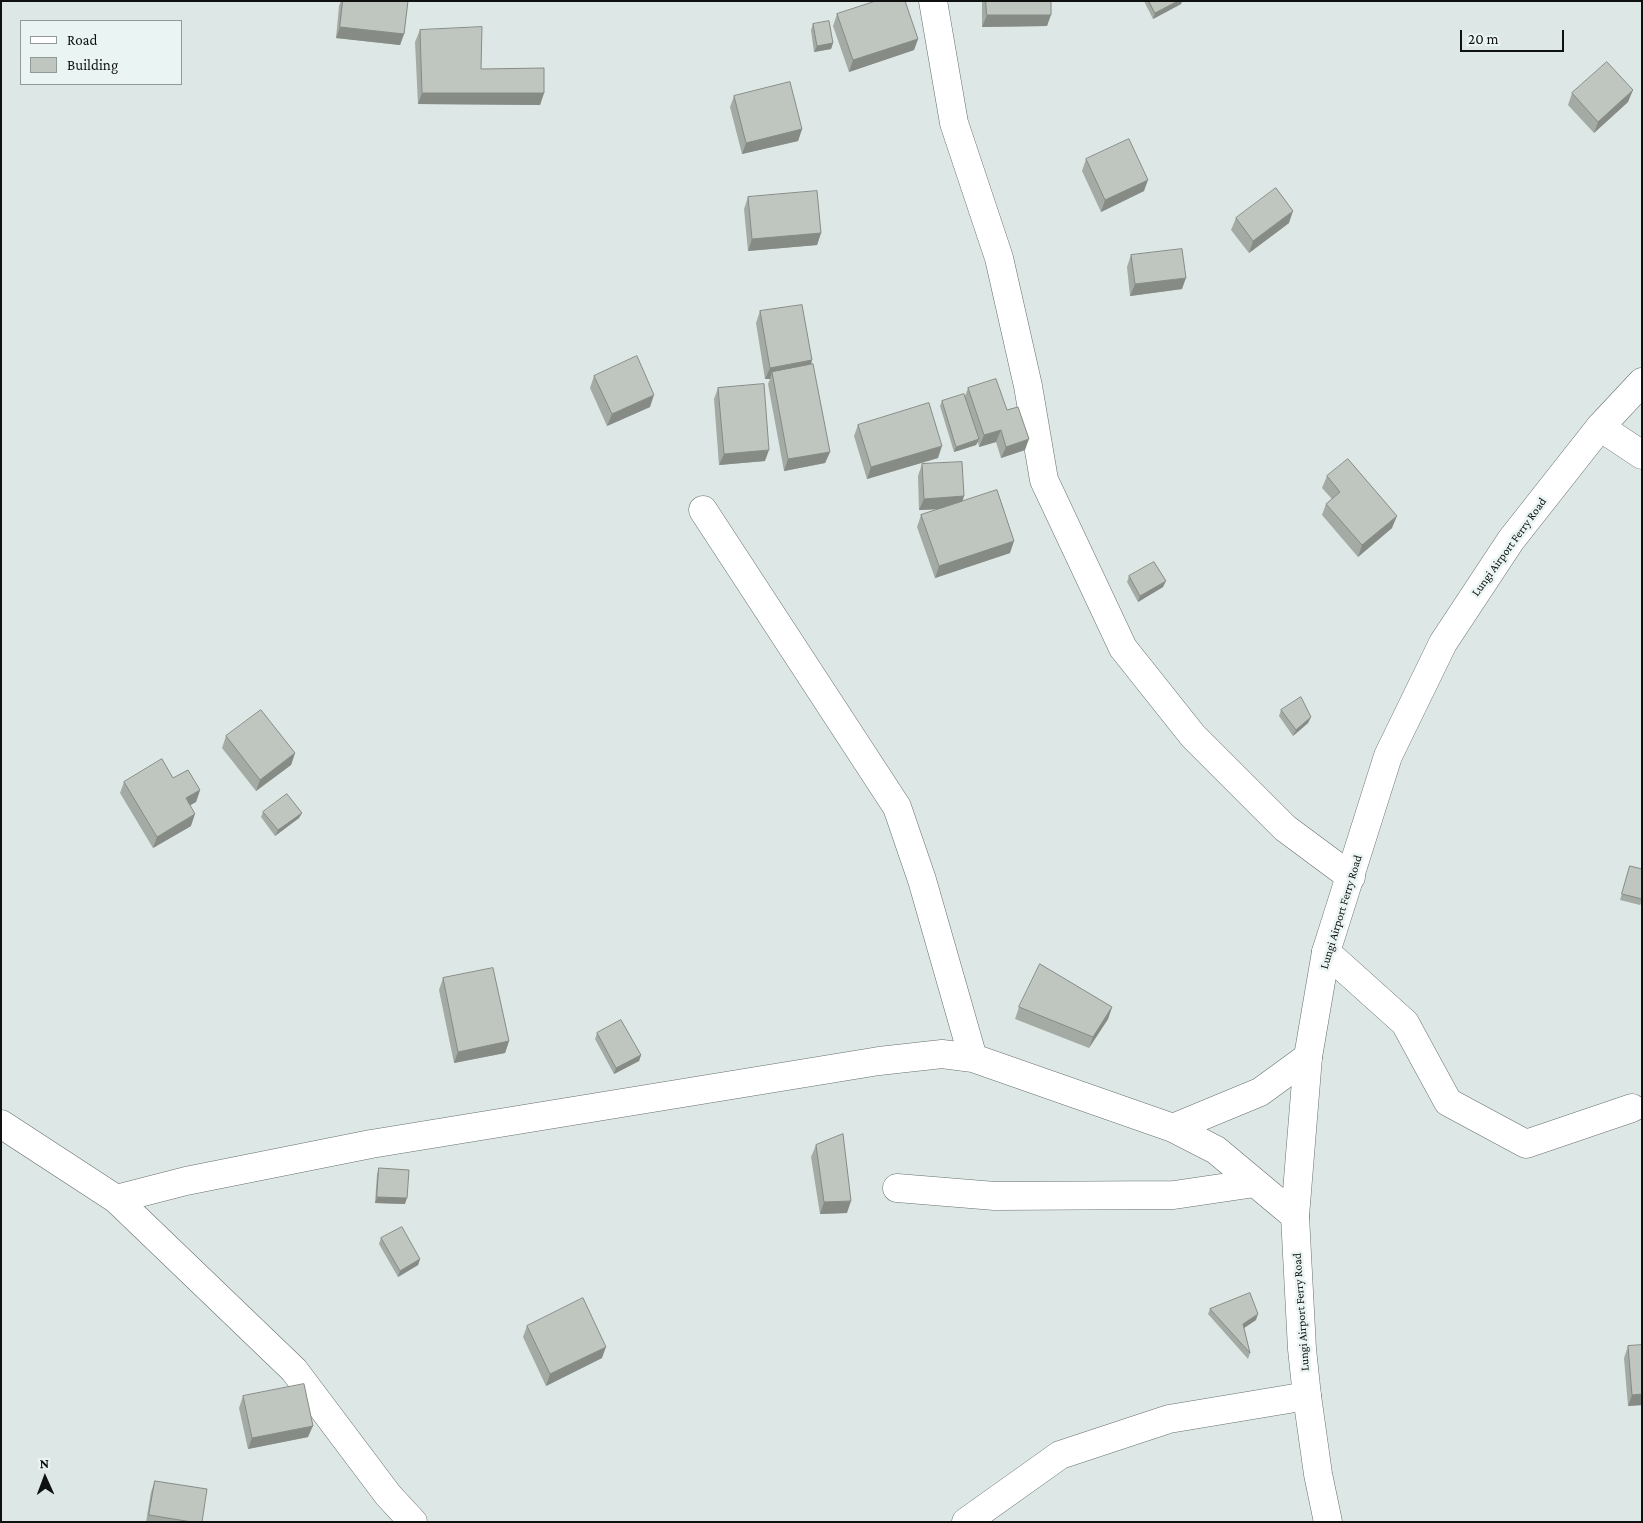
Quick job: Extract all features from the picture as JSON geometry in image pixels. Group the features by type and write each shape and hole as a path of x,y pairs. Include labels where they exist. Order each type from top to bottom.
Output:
{"street":[{"path":"933,1 954,123 999,258 1028,386 1044,480 1123,648 1193,736 1285,828 1351,877"},
{"name":"Lungi Airport Ferry Road","path":"1328,1522 1318,1474 1307,1396 1295,1216 1308,1056 1326,952 1388,756 1443,643 1511,540 1600,427 1642,382"},
{"path":"1600,427 1642,455"},
{"path":"703,510 897,807 922,880 973,1058"},
{"path":"1326,952 1405,1023 1448,1102 1526,1144 1632,1108"},
{"path":"116,1199 186,1181 391,1141 879,1061 942,1054 973,1058 1173,1128 1216,1150 1295,1216"},
{"path":"1173,1128 1260,1092 1308,1056"},
{"path":"1,1124 116,1199 294,1370 388,1495 413,1522"},
{"path":"897,1188 995,1196 1174,1195 1255,1183"},
{"path":"966,1522 1060,1455 1169,1420 1307,1396"}],"building":[{"path":"343,1 408,1 404,34 340,27"},
{"path":"876,1 905,1 918,39 853,60 837,14"},
{"path":"986,1 1051,1 1051,15 987,15"},
{"path":"1149,1 1178,1 1155,13"},
{"path":"829,21 833,43 817,46 813,24"},
{"path":"482,27 481,69 544,68 544,93 422,93 420,30"},
{"path":"1607,62 1633,90 1598,122 1572,93"},
{"path":"790,82 802,129 746,143 734,96"},
{"path":"1129,139 1148,180 1105,200 1086,159"},
{"path":"1276,188 1293,211 1253,241 1236,218"},
{"path":"817,191 821,233 752,239 748,197"},
{"path":"1182,249 1186,278 1135,284 1131,255"},
{"path":"802,305 812,360 770,368 760,311"},
{"path":"637,356 654,395 612,414 594,376"},
{"path":"813,364 830,452 788,459 772,372"},
{"path":"996,379 1007,410 1018,407 1029,439 1006,447 1001,430 984,435 968,388"},
{"path":"764,384 769,450 724,454 718,388"},
{"path":"964,394 979,439 956,447 942,401"},
{"path":"929,403 942,446 871,467 858,425"},
{"path":"1348,459 1397,516 1362,545 1326,504 1340,492 1327,476"},
{"path":"962,462 964,496 924,499 922,464"},
{"path":"997,490 1014,541 939,566 921,515"},
{"path":"1154,562 1166,581 1140,596 1129,576"},
{"path":"1301,697 1311,717 1296,730 1281,710"},
{"path":"261,710 295,753 260,780 226,736"},
{"path":"162,759 173,778 188,770 200,790 186,798 195,814 157,837 124,782"},
{"path":"287,794 302,813 278,830 263,812"},
{"path":"1630,866 1642,869 1642,899 1622,894"},
{"path":"1040,964 1112,1007 1093,1037 1019,1007"},
{"path":"493,968 509,1041 458,1052 443,978"},
{"path":"621,1020 641,1055 616,1068 597,1033"},
{"path":"843,1134 851,1201 824,1202 816,1145"},
{"path":"379,1168 409,1170 407,1198 377,1197"},
{"path":"402,1227 420,1259 400,1271 381,1238"},
{"path":"1250,1293 1258,1314 1243,1324 1250,1353 1210,1309"},
{"path":"583,1298 606,1347 550,1374 527,1326"},
{"path":"1642,1345 1642,1394 1632,1395 1628,1346"},
{"path":"304,1384 313,1426 252,1438 243,1396"},
{"path":"155,1481 207,1489 202,1522 149,1515"}]}
